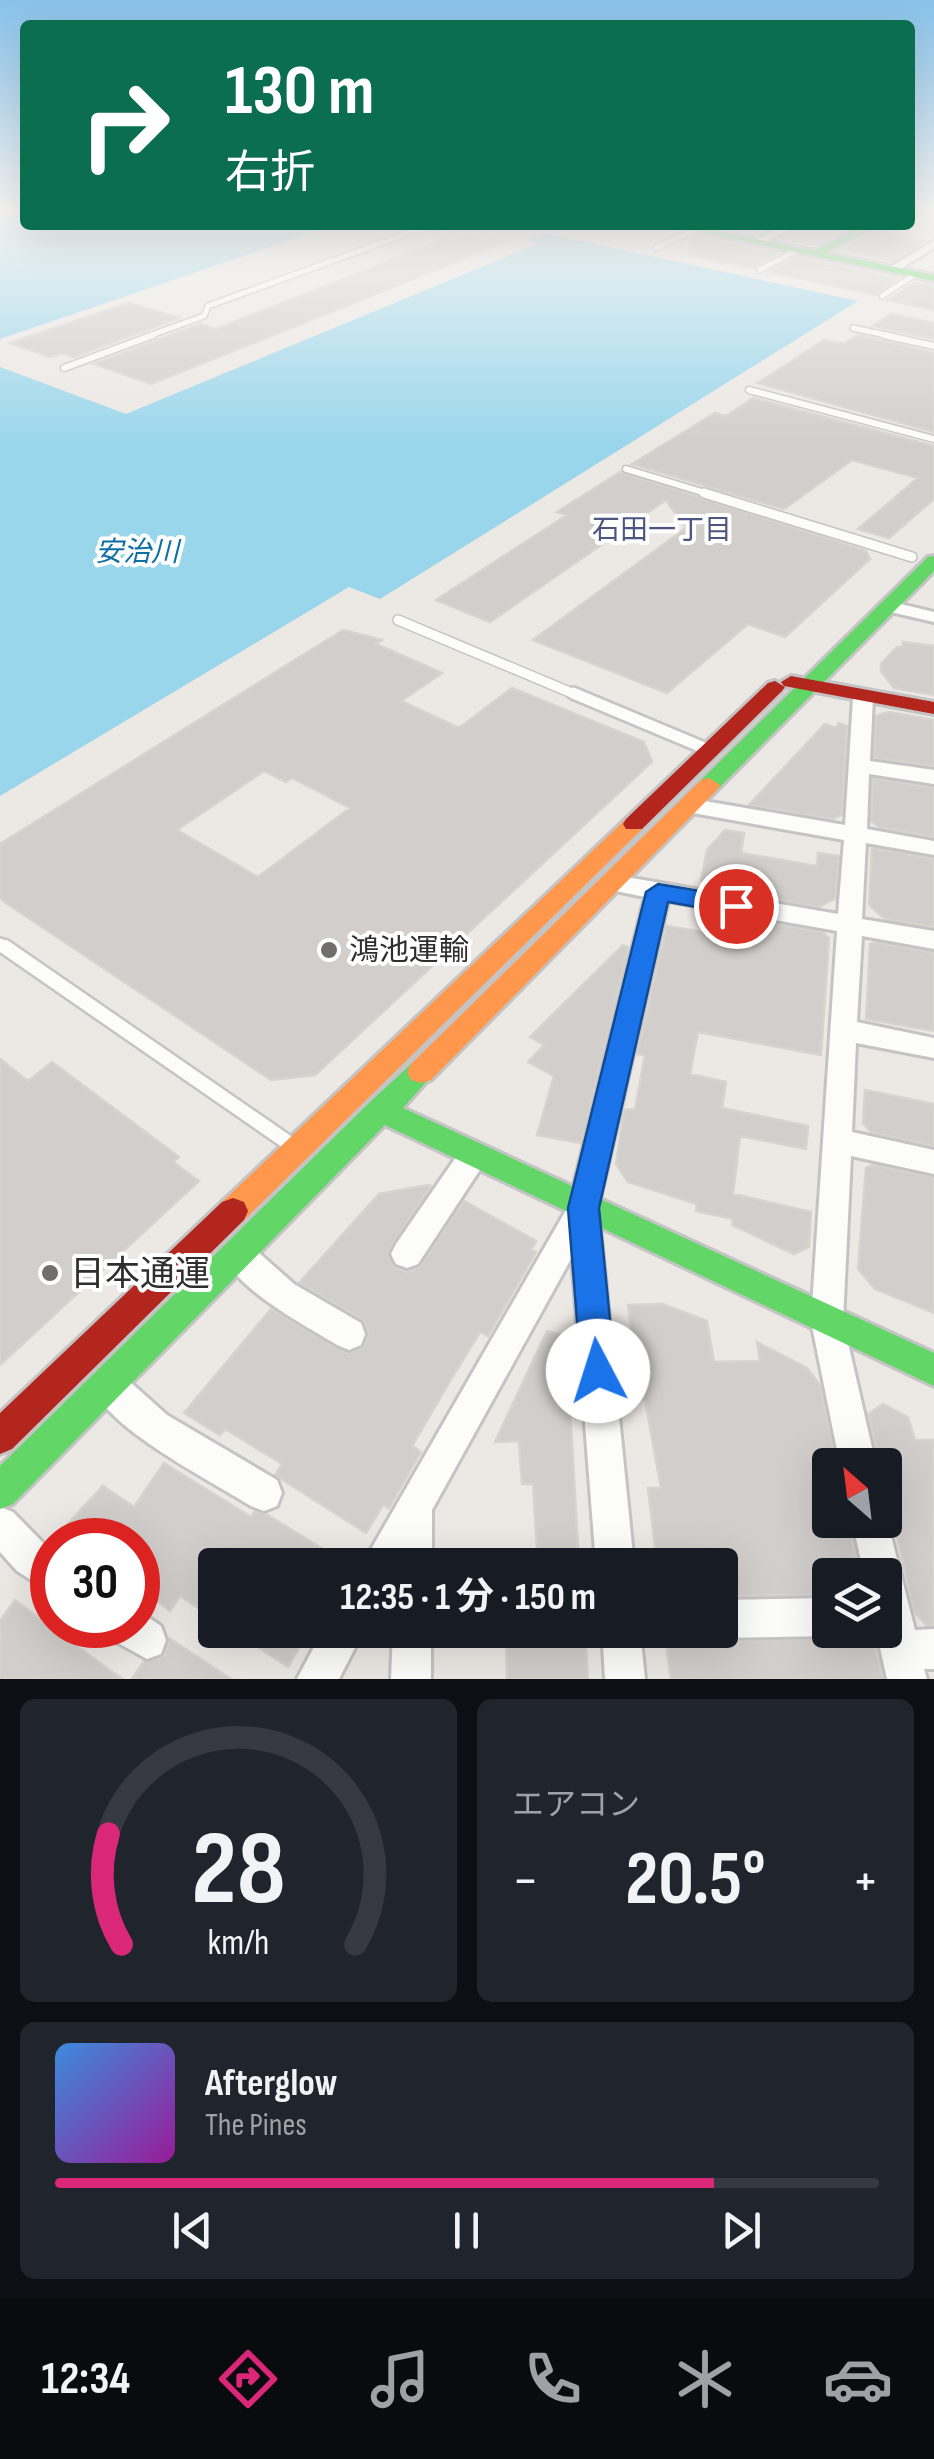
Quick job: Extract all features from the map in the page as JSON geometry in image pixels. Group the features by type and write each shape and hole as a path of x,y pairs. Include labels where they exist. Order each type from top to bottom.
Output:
{"street":[{"path":"0,1491 888,606 921,570 934,536"},
{"path":"0,1437 783,680 921,570"},
{"path":"888,606 934,617"},
{"path":"783,680 806,688 934,708"},
{"path":"854,1448 827,1321 863,698"},
{"path":"860,766 934,777"},
{"path":"687,804 934,848"},
{"path":"609,882 934,940"},
{"path":"390,1548 584,1208 658,892"},
{"path":"845,1030 934,1048"},
{"path":"298,1149 380,1110"},
{"path":"380,1110 934,1370"},
{"path":"838,1141 934,1162"},
{"path":"407,1254 473,1156"},
{"path":"584,1208 614,1548"},
{"path":"238,1254 282,1294 349,1334"},
{"path":"107,1384 155,1428 264,1493"},
{"path":"413,1548 414,1504"},
{"path":"0,1525 30,1558"},
{"path":"738,1619 812,1617"},
{"path":"317,1679 334,1648"},
{"path":"410,1679 411,1648"},
{"path":"622,1648 625,1679"}],"lane":[{"path":"64,368 204,316 208,306 251,290"},
{"path":"882,296 894,290"},
{"path":"854,328 934,346"},
{"path":"749,390 934,439"},
{"path":"626,469 921,570"},
{"path":"398,620 709,750"},
{"path":"0,944 298,1149"}],"water":[{"path":"0,290 143,290 0,339"},
{"name":"安治川","path":"425,290 809,290 858,301 380,599 349,587 0,796 0,367 126,414"}],"building":[{"path":"314,290 385,290 151,384 94,364 200,324 216,329"},
{"path":"854,290 882,290 876,295"},
{"path":"903,290 934,290 934,310 888,300"},
{"path":"129,303 179,318 74,357 62,353 50,357 10,343"},
{"path":"891,314 934,323 934,339 873,326"},
{"path":"858,335 934,353 934,432 758,383 824,340 844,344"},
{"path":"753,398 934,446 934,499 889,538 858,529 918,478 852,460 784,509 632,464 715,413 726,416"},
{"path":"620,472 866,551 870,559 785,637 748,624 667,693 533,640 686,528 666,500 490,622 436,600 567,515 557,512"},
{"path":"343,630 382,640 376,644 442,673 401,701 459,728 512,688 644,742 652,762 315,1075 271,1080 6,903 0,898 0,844","holes":["264,771 286,782 292,778 350,808 258,877 177,830"]},
{"path":"903,642 934,646 934,695 894,688 881,671 881,664 897,647 903,647"},
{"path":"888,712 934,720 934,766 874,758 876,716"},
{"path":"839,723 847,726 842,815 832,819 749,805 825,724 835,728"},
{"path":"873,778 934,788 934,837 879,827 871,821"},
{"path":"725,830 744,833 741,853 817,866 818,853 839,856 836,898 819,907 711,888 712,884 701,881 707,850"},
{"path":"872,848 934,859 934,927 885,919 869,905"},
{"path":"707,912 822,932 829,938 821,1055 698,1032 690,1074 726,1082 722,1108 808,1126 806,1149 740,1136 733,1194 811,1212 809,1247 794,1254 732,1225 733,1219 696,1211 697,1204 628,1182 616,1164 624,1110 635,1109 645,1055 637,1054 667,926 703,932"},
{"path":"870,944 934,953 934,1031 866,1019"},
{"path":"623,945 629,948 581,1143 537,1135 554,1076 528,1062 544,1045 530,1037"},
{"name":"日本通運","path":"0,1059 28,1081 52,1062 179,1157 173,1162 199,1181 0,1365"},
{"path":"865,1090 934,1104 934,1146 871,1132 863,1123"},
{"path":"873,1165 934,1177 934,1313 875,1289 858,1269 866,1168"},
{"path":"431,1186 388,1252 395,1268 408,1272 421,1266 464,1201 536,1241 531,1250 536,1252 488,1336 480,1332 453,1376 412,1446 421,1452 389,1508 383,1505 366,1533 275,1475 282,1464 225,1429 220,1435 184,1413 271,1309 336,1348 348,1353 362,1348 369,1335 363,1320 299,1283 379,1194"},
{"path":"662,1304 707,1321 714,1362 760,1361 757,1342 807,1368 820,1385 833,1448 812,1448 812,1538 852,1538 856,1558 812,1558 812,1594 738,1596 738,1548 655,1548 648,1488 661,1488 645,1400 640,1400 628,1305"},
{"path":"547,1331 566,1336 578,1548 537,1548 533,1484 522,1484 519,1441 495,1442"},
{"path":"883,1404 908,1417 915,1440 934,1440 934,1625 927,1626 915,1613 897,1538 902,1538 902,1448 876,1448 868,1414"},
{"path":"164,1463 251,1517 255,1511 266,1514 321,1548 198,1548 198,1608 180,1596 170,1611 160,1604 160,1518 73,1518 103,1486 134,1507"},
{"path":"15,1600 30,1611 30,1648 80,1648 122,1679 0,1679 0,1621"},
{"path":"169,1638 231,1679 132,1679 144,1661 165,1655"},
{"path":"812,1638 812,1648 876,1648 883,1679 671,1679 667,1650 738,1648 738,1641"},
{"path":"259,1648 299,1648 288,1667"},
{"path":"506,1648 586,1648 588,1679 507,1679"}],"traffic: fast":[{"path":"709,785 934,561"},
{"path":"0,1491 421,1072"},
{"path":"380,1110 934,1370"}],"traffic: slow":[{"path":"421,1072 709,785"},
{"path":"233,1211 634,824"}],"traffic: jam":[{"path":"791,682 934,708"},
{"path":"634,824 775,687"},
{"path":"0,1437 233,1211"}],"place":[{"name":"鴻池運輸","path":"329,950"},
{"name":"日本通運","path":"50,1273"}],"district":[{"name":"石田一丁目","path":"662,529"}],"route":[{"path":"598,1371 584,1208 658,892 736,906"}]}
